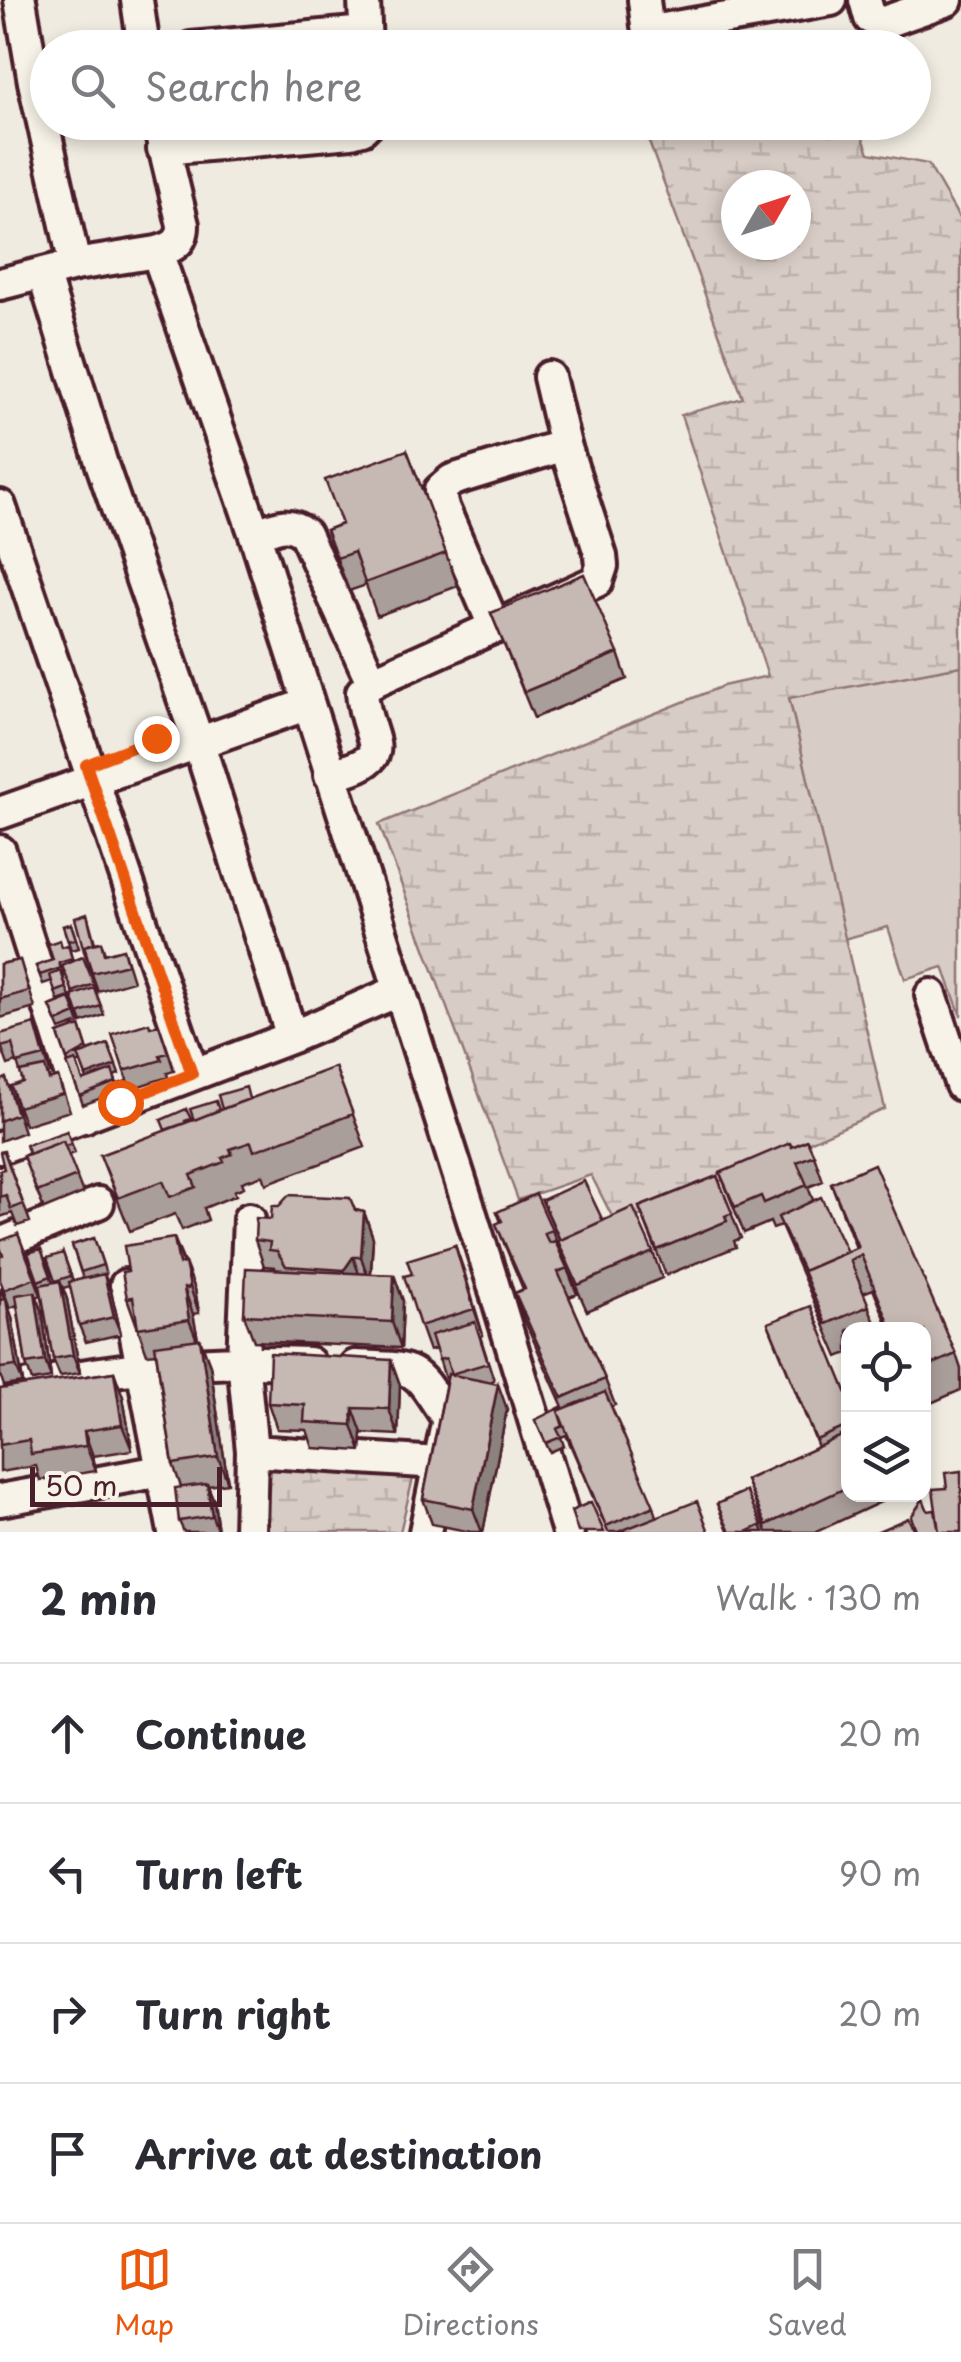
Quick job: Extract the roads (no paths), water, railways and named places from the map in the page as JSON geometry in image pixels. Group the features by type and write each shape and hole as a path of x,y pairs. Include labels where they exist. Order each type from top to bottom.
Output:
{"street":[{"path":"20,0 30,59"},
{"path":"137,0 141,30"},
{"path":"364,0 366,30"},
{"path":"644,0 651,30"},
{"path":"658,30 831,0"},
{"path":"865,0 870,18 882,23 947,0"},
{"path":"47,140 75,265"},
{"path":"0,284 175,246 183,232 162,140"},
{"path":"157,252 255,535 568,1532"},
{"path":"43,273 102,465 195,733 292,1037"},
{"path":"330,775 365,766 372,759 375,742 362,692 372,682 590,586 600,574 601,556 564,445 549,377"},
{"path":"495,628 442,505 440,490 452,480 564,445"},
{"path":"0,506 192,1074"},
{"path":"255,535 284,524 305,534 372,682"},
{"path":"0,813 90,773 305,694"},
{"path":"0,795 90,773"},
{"path":"0,851 84,1117"},
{"path":"0,1148 292,1037 398,991"},
{"path":"931,995 961,1085"},
{"path":"0,1244 98,1202"},
{"path":"249,1219 242,1360 252,1450 250,1532"},
{"path":"126,1285 174,1532"},
{"path":"0,1392 40,1382 142,1368 242,1360 410,1368 448,1419 425,1532"},
{"path":"252,1450 439,1463"},
{"path":"0,1500 161,1470"}]}
